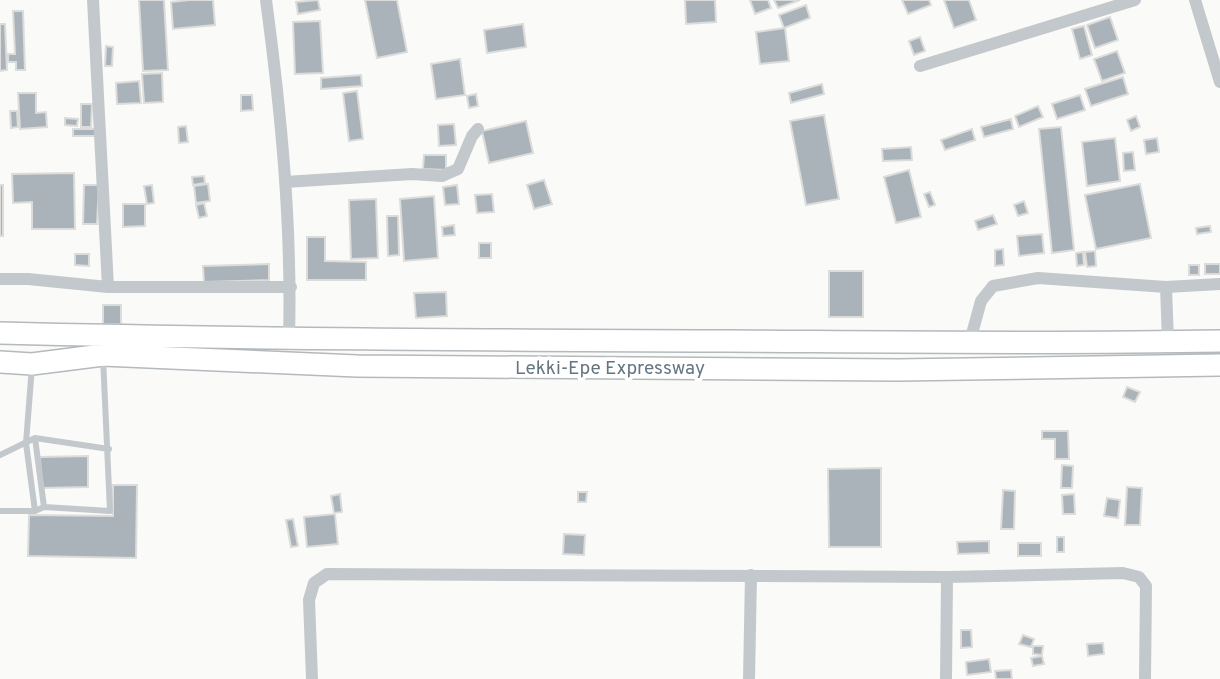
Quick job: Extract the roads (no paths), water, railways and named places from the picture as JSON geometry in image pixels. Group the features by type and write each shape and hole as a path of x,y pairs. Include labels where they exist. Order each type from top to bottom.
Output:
{"highway":[{"name":"Lekki-Epe Expressway","path":"0,333 674,341 1220,341"},
{"path":"674,341 674,367"},
{"name":"Lekki-Epe Expressway","path":"0,362 32,364 103,355 357,366 898,370 1220,365"}],"street":[{"path":"93,0 108,287"},
{"path":"267,0 285,182 291,286 289,338"},
{"path":"920,66 1135,0"},
{"path":"1195,0 1220,82"},
{"path":"285,182 412,174 442,176 458,169 478,129"},
{"path":"970,341 981,301 993,286 1038,278 1166,287 1220,284"},
{"path":"0,279 108,287 291,286"},
{"path":"1166,287 1168,342"},
{"path":"312,679 309,600 314,583 327,574 947,577 1124,573 1139,578 1146,586 1145,679"},
{"path":"749,679 751,575"},
{"path":"946,679 947,577"}],"lane":[{"path":"0,511 35,511 44,507 110,510 103,355"},
{"path":"32,364 26,443 35,511"},
{"path":"0,455 35,438 109,449"},
{"path":"35,438 44,507"}]}
